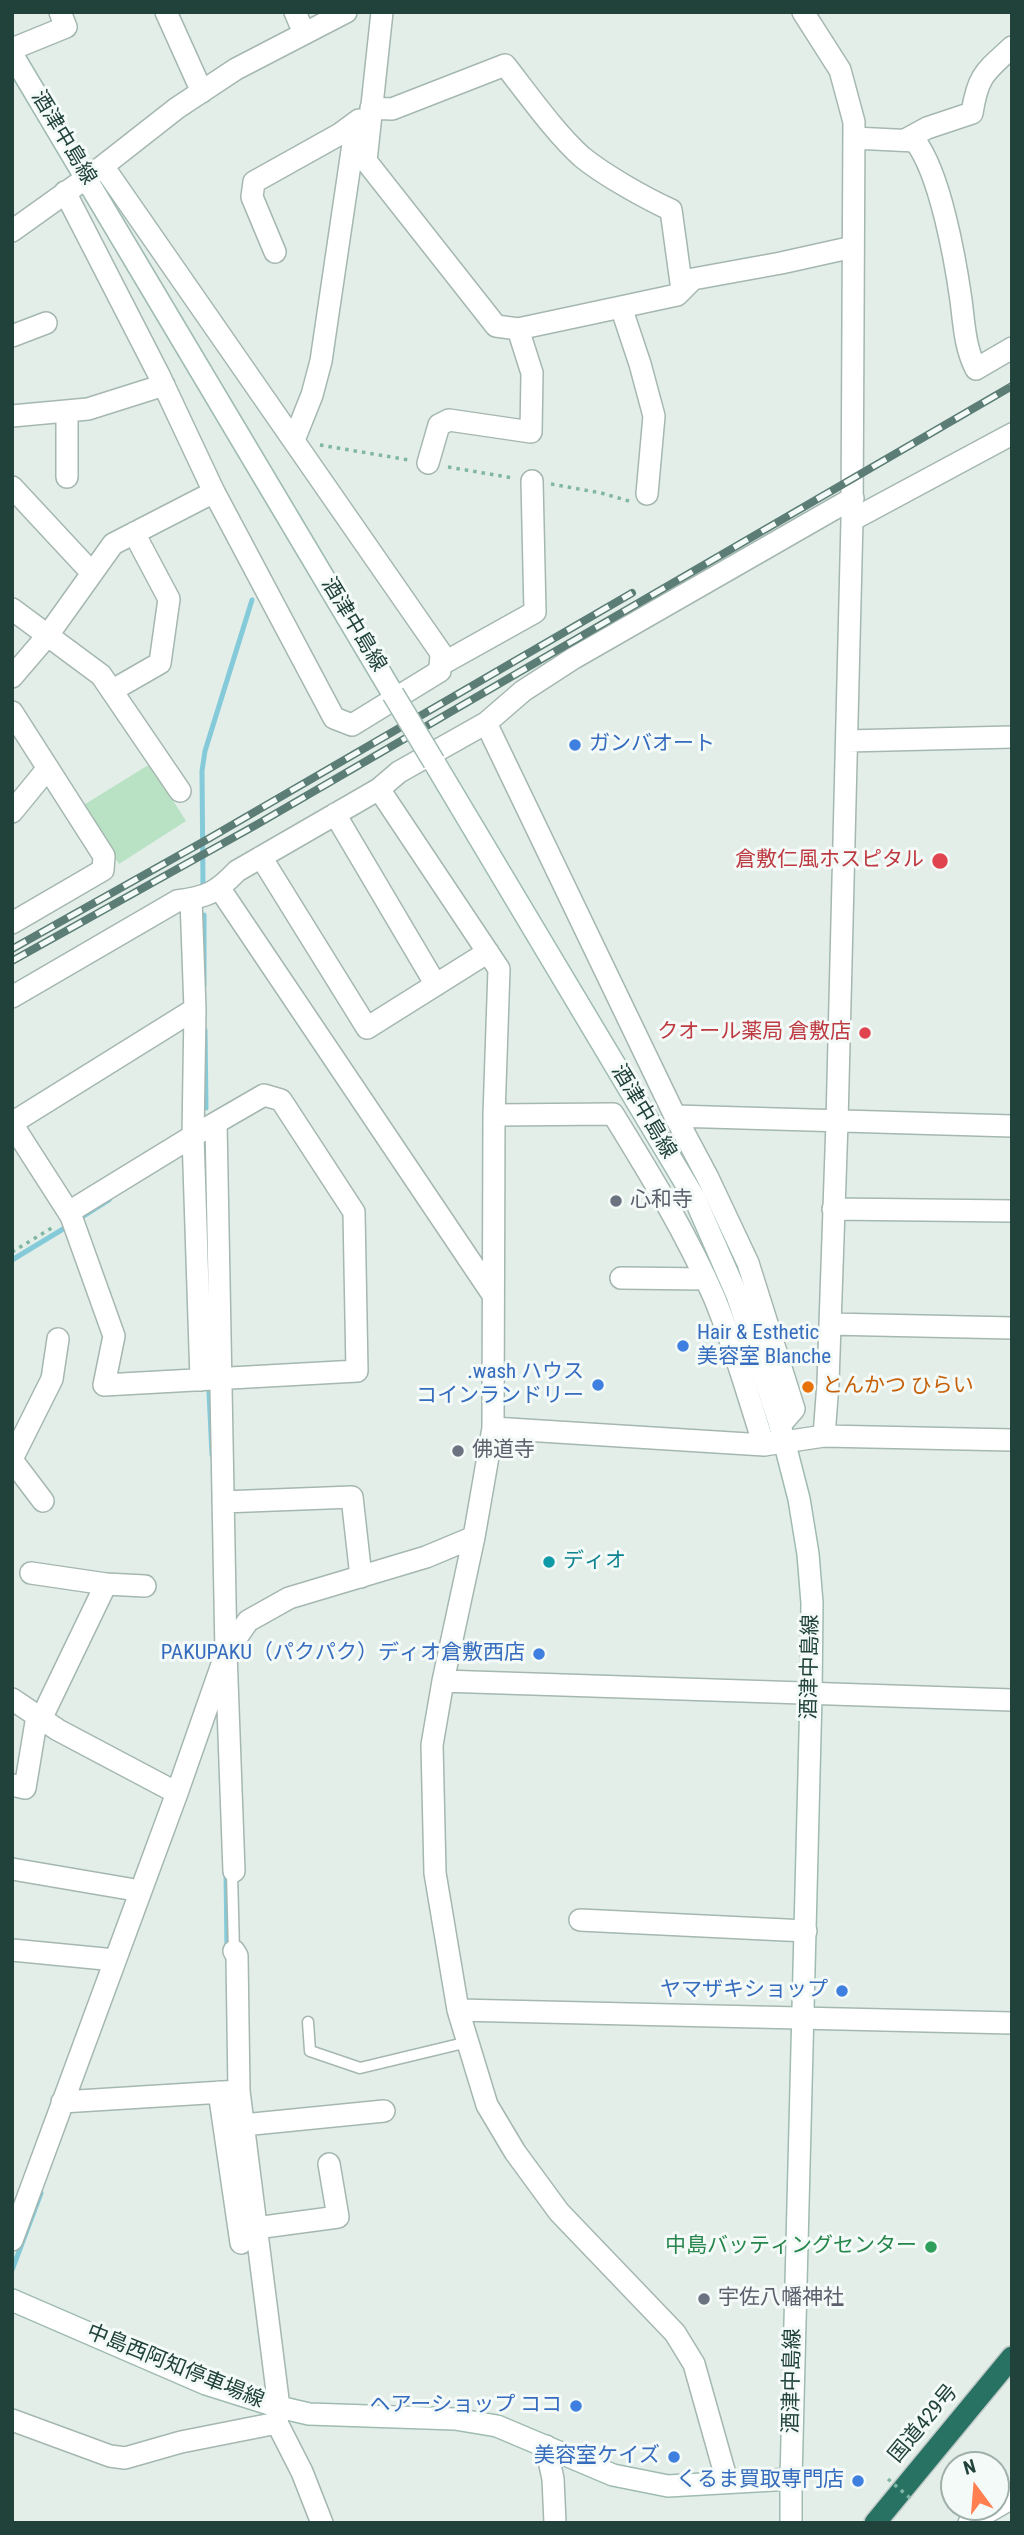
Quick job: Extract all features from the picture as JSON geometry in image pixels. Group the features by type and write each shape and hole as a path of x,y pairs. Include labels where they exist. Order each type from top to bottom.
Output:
{"highway":[{"name":"国道429号","path":"875,2523 1012,2357"}],"street":[{"path":"12,52 66,27 60,12"},
{"path":"166,12 202,92"},
{"path":"295,12 304,33"},
{"path":"12,231 95,172 177,108 236,69 346,12"},
{"path":"294,440 312,395 321,361 353,144 363,116 382,12"},
{"path":"803,12 840,70 854,122 853,498 834,1209 824,1436"},
{"path":"905,140 927,128 972,113 976,86 984,73 1012,47"},
{"name":"酒津中島線","path":"12,52 95,172 393,694 695,1199 737,1295 776,1438 799,1499 808,1554 812,1603 791,2479"},
{"path":"275,252 252,197 254,181 340,134 363,116 392,110 505,65 582,157 651,201 671,210 682,290"},
{"path":"363,116 366,161 496,326 518,329 677,295 692,279 853,247"},
{"path":"854,138 915,141 926,155 958,278 969,355 975,369 1012,348"},
{"path":"65,191 164,385 214,492 334,718 352,725 440,671 442,653 294,440 95,172"},
{"path":"621,307 654,416 647,494"},
{"path":"12,335 46,323"},
{"path":"428,463 439,425 449,420 531,432 533,373 518,329"},
{"path":"12,416 88,409 164,385"},
{"path":"67,411 67,477"},
{"path":"852,520 1012,434"},
{"path":"440,665 535,612 532,481"},
{"path":"12,487 92,573"},
{"path":"12,677 48,635 113,544 214,492"},
{"path":"12,996 177,901 202,898 220,889 237,871 379,789 399,772 486,723 523,691 574,658 853,498"},
{"path":"113,690 160,663 169,599 134,533"},
{"path":"12,609 101,675 180,791"},
{"path":"12,712 104,856 103,870 12,923"},
{"path":"486,723 748,1263 794,1409 776,1438"},
{"path":"847,741 1012,737"},
{"path":"12,812 48,768"},
{"path":"379,789 499,969 494,1115 493,1428 432,1745 435,1873 458,2010 487,2105 515,2152 559,2212 675,2333 694,2364 727,2481"},
{"path":"335,814 436,985"},
{"path":"261,857 367,1028 488,953"},
{"path":"220,889 493,1295"},
{"path":"191,899 195,1009 193,1136 223,1502 234,1871"},
{"path":"72,1219 193,1136 264,1095 281,1100 354,1212 357,1371 104,1385 114,1336 72,1219 12,1124 195,1009"},
{"path":"494,1115 613,1114 666,1199 776,1438"},
{"path":"675,1116 1012,1126"},
{"path":"211,1379 216,1123"},
{"path":"834,1209 1012,1211"},
{"path":"621,1278 705,1279"},
{"path":"830,1324 1012,1328"},
{"path":"43,1501 12,1460 52,1379 58,1339"},
{"path":"493,1428 776,1438 824,1436 1012,1440"},
{"path":"223,1502 352,1497 361,1577"},
{"path":"12,2240 69,2103 115,1961 226,1653 248,1621 289,1598 426,1557 474,1537"},
{"path":"31,1573 106,1584 145,1586"},
{"path":"12,1785 24,1788 39,1717 106,1584"},
{"path":"443,1681 1012,1700"},
{"path":"12,1699 58,1730 177,1793"},
{"path":"12,1870 141,1891"},
{"path":"580,1920 806,1931"},
{"path":"12,1950 115,1961"},
{"path":"234,1951 237,1956 230,2092 248,2236 278,2415 322,2523"},
{"path":"458,2010 1012,2023"},
{"path":"69,2103 230,2092"},
{"path":"230,2092 243,2125 248,2236"},
{"path":"243,2125 384,2111"},
{"path":"248,2236 338,2217 329,2164"},
{"name":"中島西阿知停車場線","path":"12,2300 278,2415 455,2419 496,2426 613,2475 668,2486 791,2479"},
{"path":"12,2420 110,2456 124,2458 278,2415"},
{"path":"546,2446 554,2479 555,2523"},
{"path":"791,2479 792,2523"},
{"path":"969,2523 1012,2498"}],"lane":[{"path":"234,1871 234,1951"},
{"path":"308,2022 310,2051 360,2068 468,2042"}],"path":[{"path":"294,440 601,493 635,503 647,494"},
{"path":"12,1252 72,1219"},
{"path":"888,2479 910,2498"}],"green space":[{"path":"150,764 186,821 119,864 82,806"}],"waterway":[{"path":"203,886 202,771 205,751 252,600"},
{"path":"204,915 204,985"},
{"path":"205,1030 206,1108"},
{"path":"206,1152 206,1225"},
{"path":"79,1219 109,1200"},
{"path":"12,1260 68,1226"},
{"path":"209,1392 212,1455"},
{"path":"226,1873 227,1948"},
{"path":"12,2270 41,2193"}],"railway":[{"path":"12,961 256,825 1012,386"},
{"path":"12,949 208,839 632,593"}],"place":[{"name":"ガンバオート","path":"575,745"},
{"name":"倉敷仁風ホスピタル","path":"940,861"},
{"name":"クオール薬局 倉敷店","path":"865,1033"},
{"name":"心和寺","path":"616,1201"},
{"name":"Hair & Esthetic 美容室 Blanche","path":"683,1346"},
{"name":".wash ハウス コインランドリー","path":"598,1385"},
{"name":"とんかつ ひらい","path":"808,1387"},
{"name":"佛道寺","path":"458,1451"},
{"name":"ディオ","path":"549,1562"},
{"name":"PAKUPAKU（パクパク）ディオ倉敷西店","path":"539,1654"},
{"name":"ヤマザキショップ","path":"842,1991"},
{"name":"中島バッティングセンター","path":"931,2247"},
{"name":"宇佐八幡神社","path":"704,2299"},
{"name":"ヘアーショップ ココ","path":"576,2406"},
{"name":"美容室ケイズ","path":"674,2457"},
{"name":"くるま買取専門店","path":"858,2481"}]}
